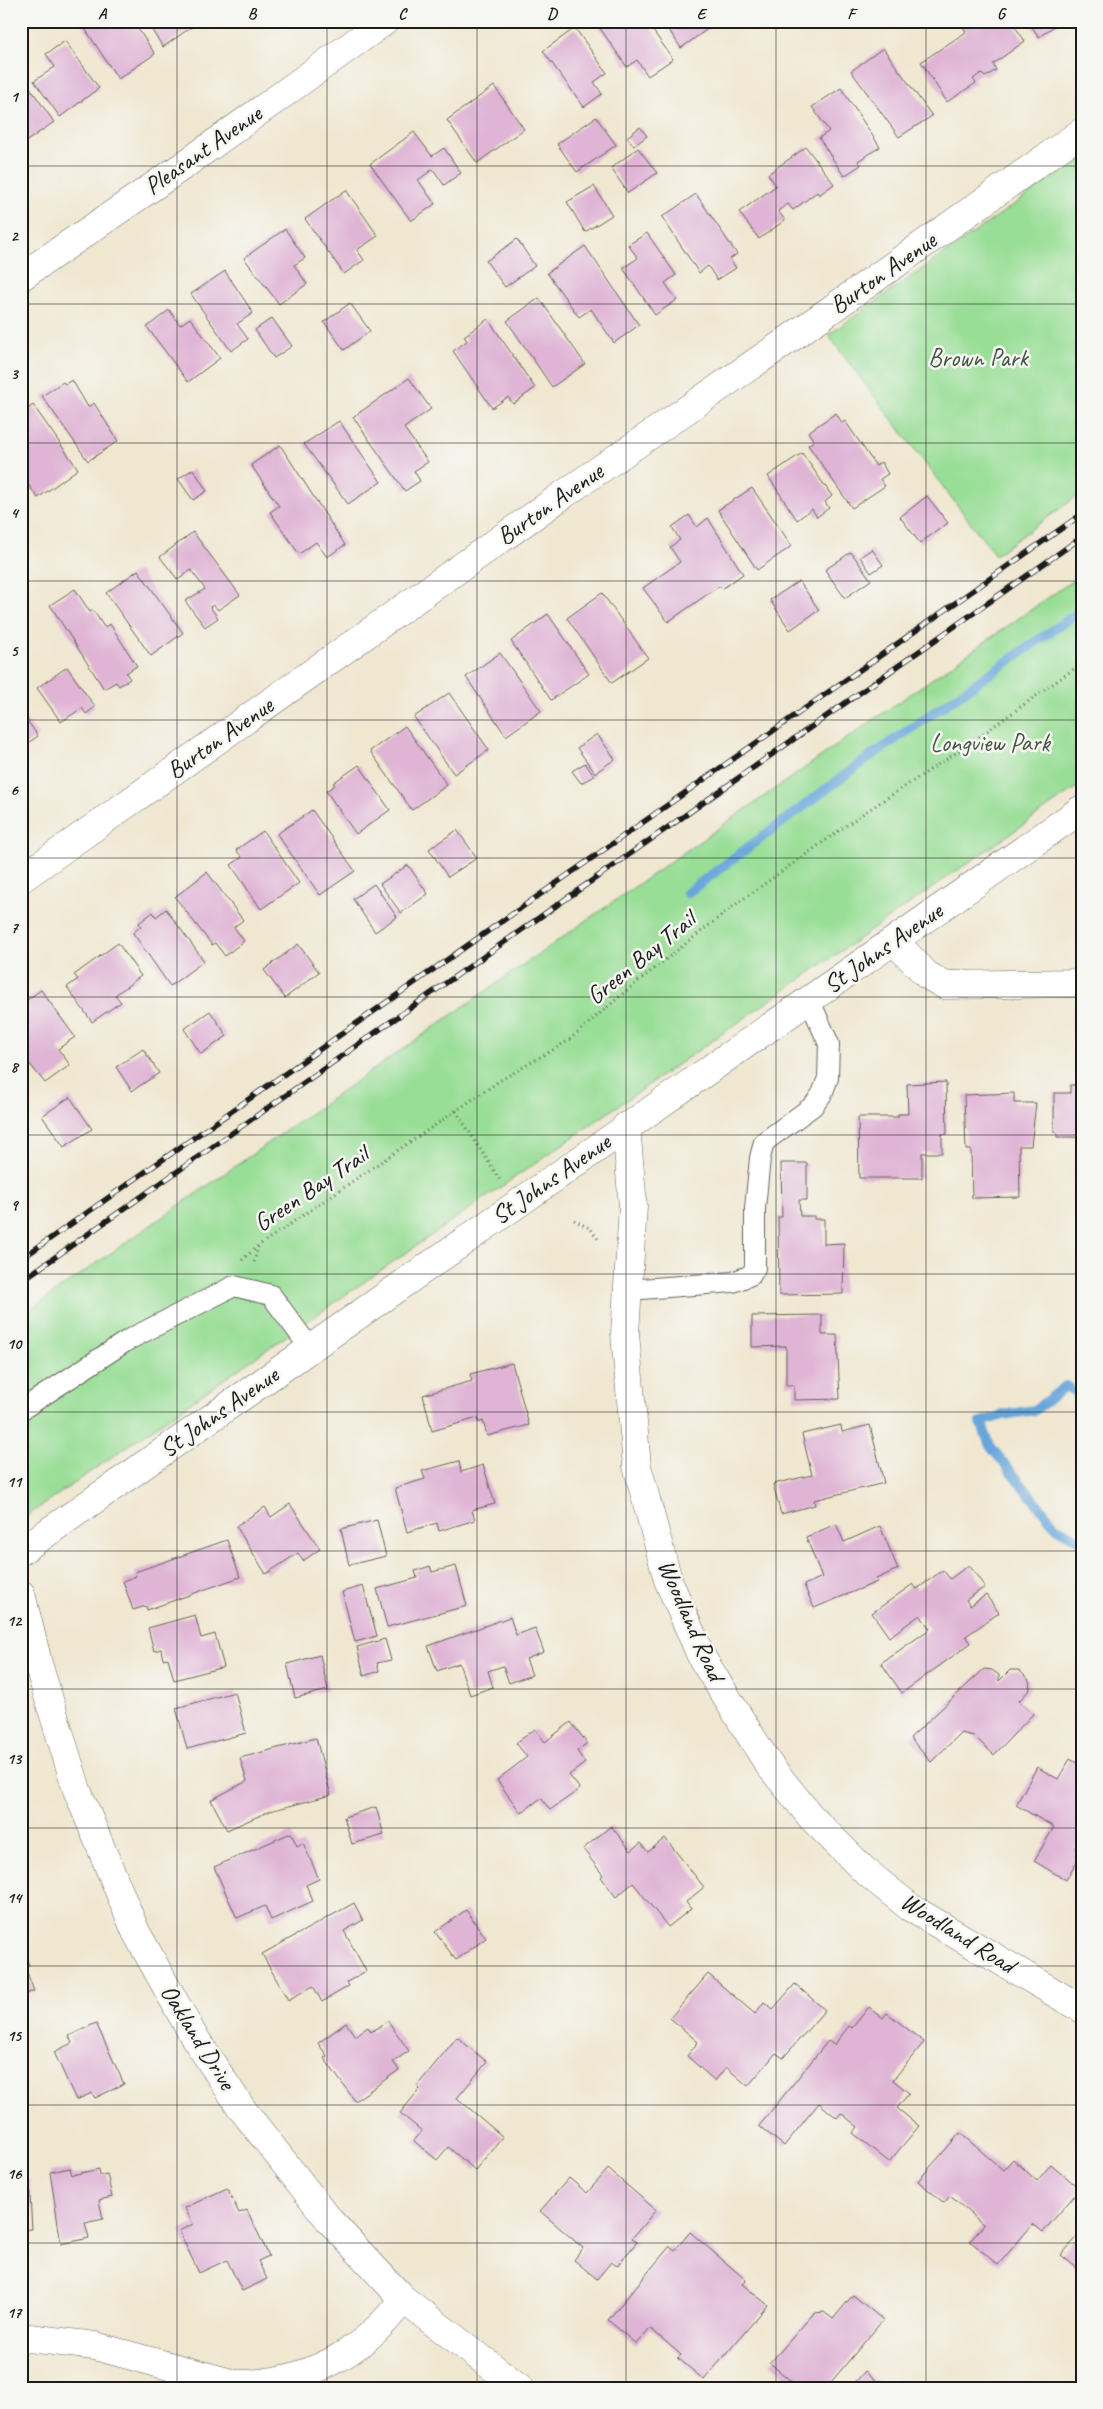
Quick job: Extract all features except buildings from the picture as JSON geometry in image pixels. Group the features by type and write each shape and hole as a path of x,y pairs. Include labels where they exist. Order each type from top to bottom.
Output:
{"street":[{"name":"Pleasant Avenue","path":"21,277 180,168 384,21"},
{"name":"Burton Avenue","path":"21,879 570,490 778,347 1082,132"},
{"name":"St Johns Avenue","path":"21,1551 626,1126 1082,809"},
{"path":"894,941 927,974 944,986 1082,983"},
{"name":"Woodland Road","path":"626,1126 633,1206 625,1334 638,1466 668,1580 702,1658 764,1756 811,1817 865,1870 911,1908 1082,2009"},
{"name":"Oakland Drive","path":"21,1594 39,1667 77,1790 136,1932 193,2035 242,2109 330,2221 403,2299 520,2388"},
{"path":"21,2337 95,2346 235,2384 257,2384 300,2377 351,2351 390,2317 403,2299"}],"lane":[{"path":"628,1290 733,1282 751,1275 756,1260 755,1208 760,1158 764,1142 813,1106 822,1094 828,1078 829,1044 809,1000"},
{"path":"21,1410 128,1340 234,1286 271,1295 310,1348"}],"path":[{"name":"Green Bay Trail","path":"234,1286 242,1257 501,1080 568,1041 626,991 732,907 864,813 962,749 1082,663"},
{"path":"456,1111 515,1204"},
{"path":"574,1220 591,1228 600,1243"}],"green space":[{"name":"Brown Park","path":"1082,157 1082,493 995,555 828,335"},
{"name":"Longview Park","path":"1082,574 1082,784 21,1520 21,1316"}],"waterway":[{"path":"687,893 871,756 1082,610"},
{"path":"1082,1397 1066,1386 1035,1410 1003,1415 981,1422 990,1446 1057,1528 1082,1541"}],"railway":[{"path":"21,1259 1082,514"},
{"path":"21,1281 1082,537"}]}
